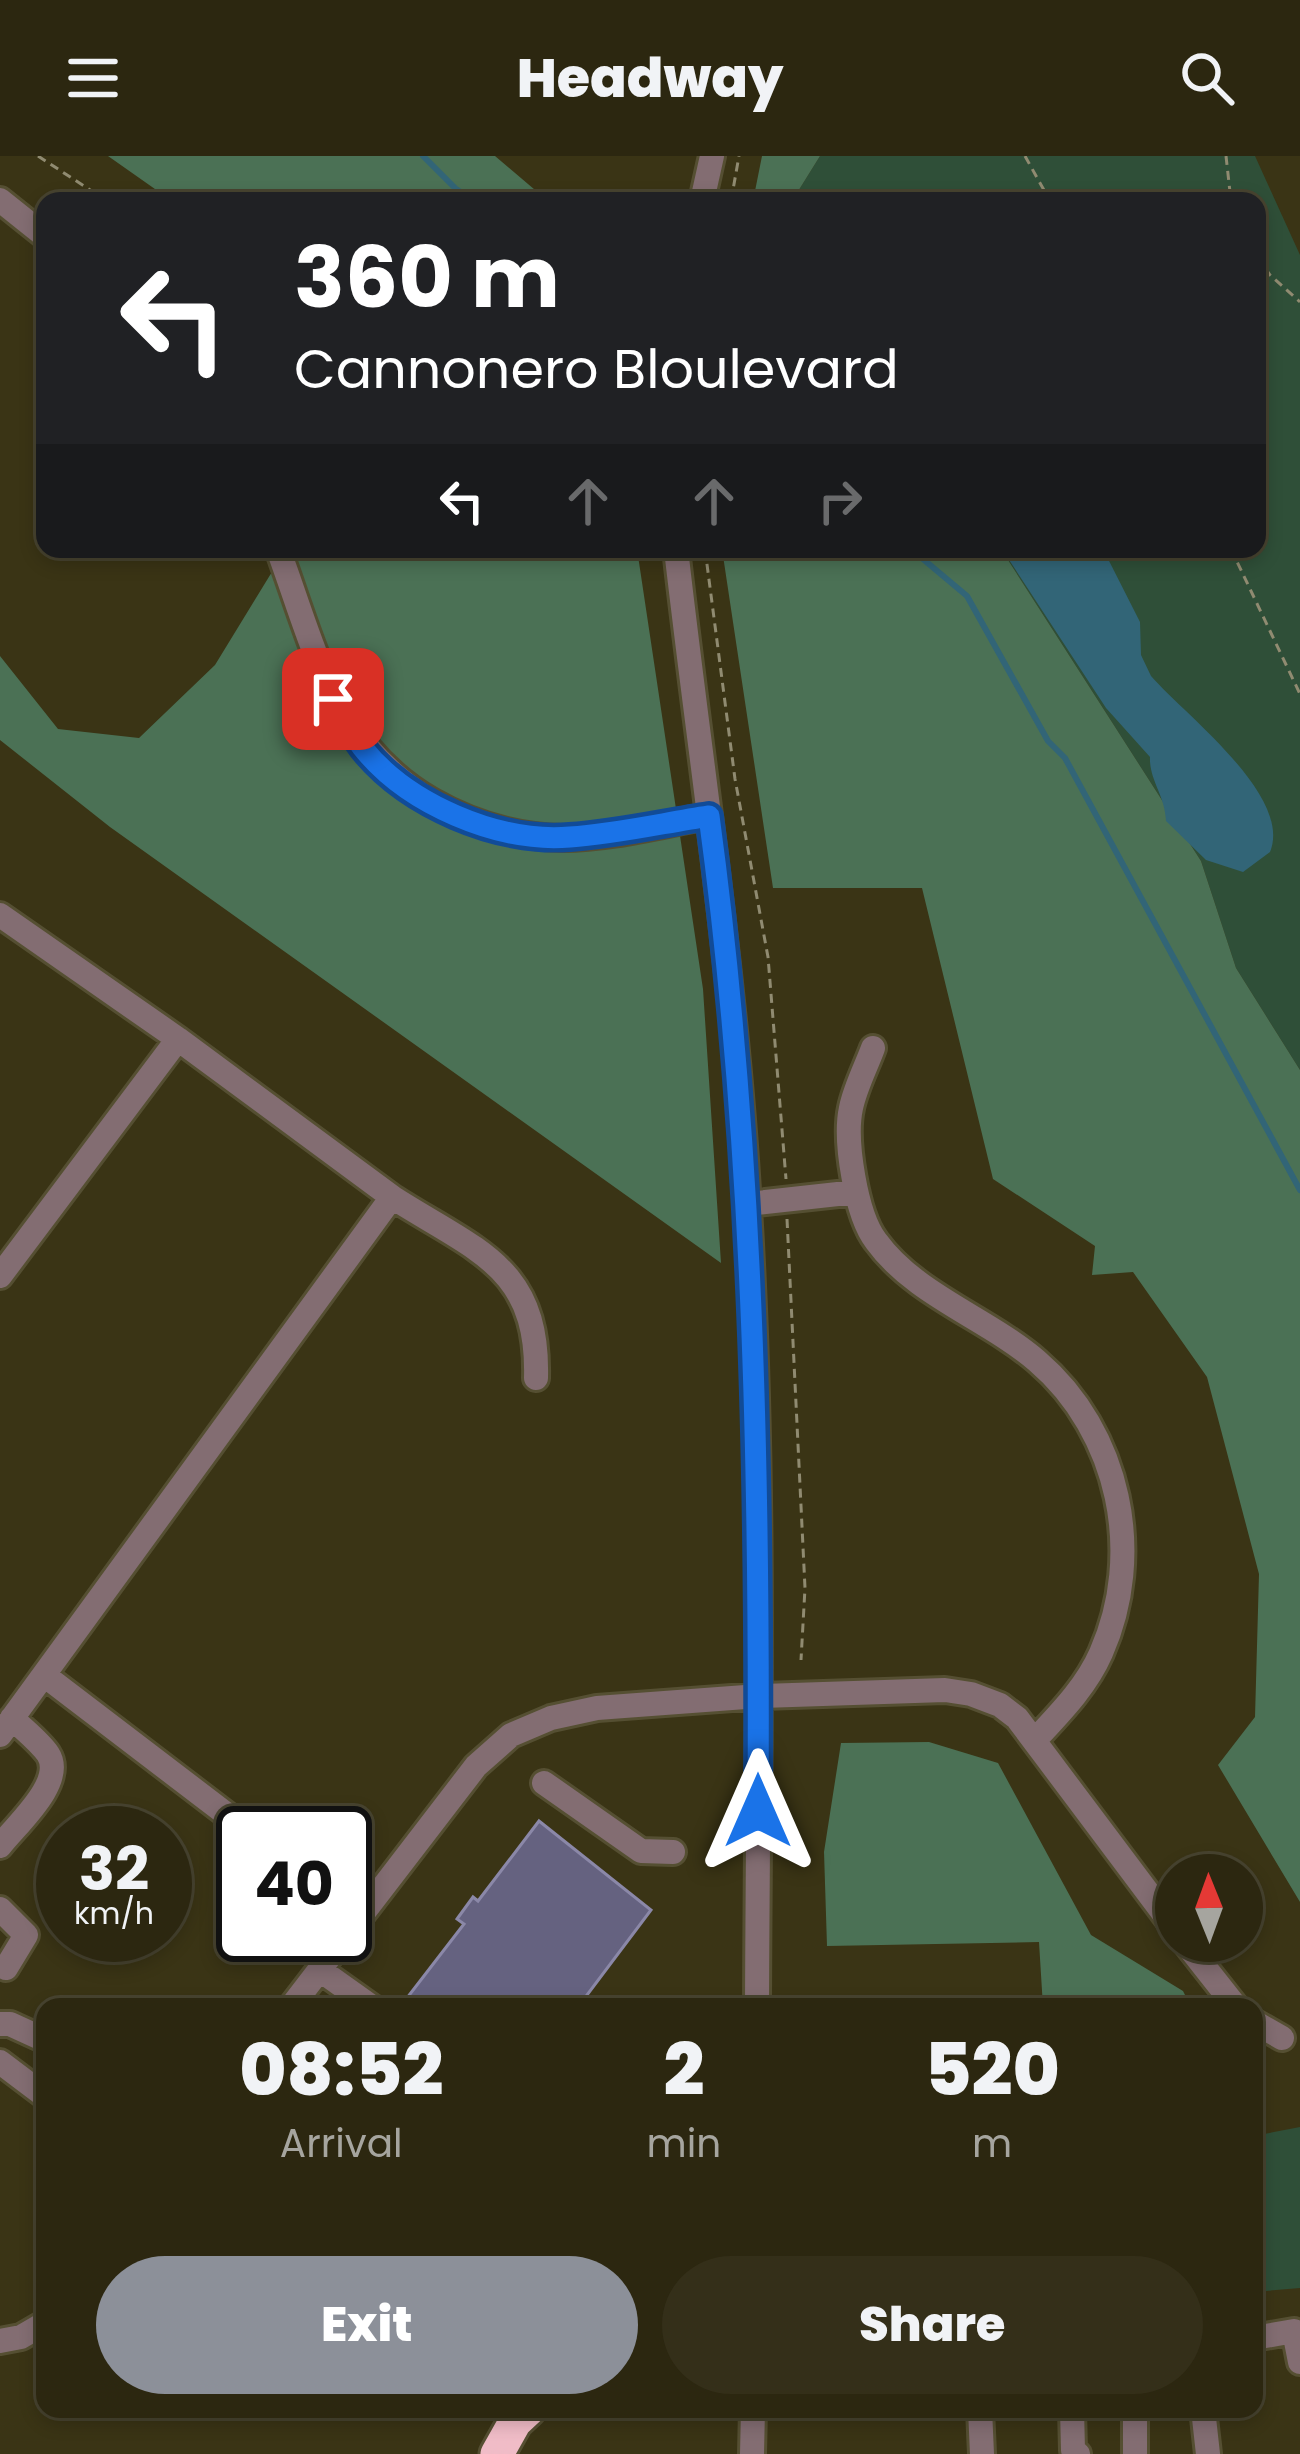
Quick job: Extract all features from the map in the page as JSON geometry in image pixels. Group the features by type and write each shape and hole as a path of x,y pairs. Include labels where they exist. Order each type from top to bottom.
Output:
{"highway":[{"path":"497,2454 519,2418"}],"street":[{"path":"704,192 712,156"},
{"path":"0,200 36,229"},
{"path":"281,558 333,699 362,746 415,792 453,814 529,836 567,838 709,816"},
{"path":"677,558 748,1204 759,1488 757,1998"},
{"path":"0,915 178,1039 392,1198 482,1254 520,1289 537,1339 536,1378"},
{"path":"0,1276 8,1249 178,1039"},
{"path":"873,1048 850,1111 856,1192 874,1240 903,1270 1038,1362 1066,1391 1108,1458 1123,1533 1118,1605 1100,1656 1035,1740"},
{"path":"748,1204 856,1192"},
{"path":"0,1846 50,1781 53,1767 49,1755 6,1726 392,1198"},
{"path":"44,1675 216,1806"},
{"path":"298,1998 476,1766 511,1736 551,1718 597,1708 759,1696 945,1690 1000,1705 1035,1740 1155,1902"},
{"path":"544,1783 641,1851 673,1852"},
{"path":"0,1909 26,1935 2,1970"},
{"path":"1201,1962 1229,1998"},
{"path":"320,1970 359,1998"},
{"path":"0,2024 36,2037"},
{"path":"1263,2027 1282,2038"},
{"path":"0,2062 36,2089"},
{"path":"0,2341 36,2328"},
{"path":"1263,2336 1294,2331 1300,2362"},
{"path":"752,2454 753,2418"},
{"path":"980,2418 982,2454"},
{"path":"1073,2418 1076,2454"},
{"path":"1135,2418 1135,2454"},
{"path":"1204,2418 1208,2454"}],"path":[{"path":"38,156 93,192"},
{"path":"733,192 739,156"},
{"path":"1025,156 1045,192"},
{"path":"1226,156 1230,192"},
{"path":"1266,269 1300,302"},
{"path":"707,558 735,778 768,958 787,1199 805,1588 801,1660"},
{"path":"1235,558 1300,694"}],"green space":[{"path":"108,156 495,156 537,192 159,192"},
{"path":"762,156 820,156 798,192 755,192"},
{"path":"820,156 1255,156 1300,255 1300,1070 1236,968 1201,861 1007,558 1266,558 1266,192 798,192"},
{"path":"280,558 638,558 703,989 721,1263 110,827 0,740 0,656 58,729 139,738 215,665"},
{"path":"723,558 1007,558 1201,861 1236,968 1300,1070 1300,1902 1218,1765 1255,1717 1259,1574 1207,1377 1133,1272 1092,1275 1095,1246 993,1179 922,888 773,888"},
{"path":"929,1742 998,1763 1091,1935 1183,1991 1186,1998 1042,1998 1039,1942 827,1946 824,1852 841,1743"},
{"path":"1300,2127 1300,2288 1263,2291 1263,2134"}],"water":[{"path":"1008,558 1108,558 1140,622 1141,655 1151,676 1251,782 1266,806 1273,830 1270,852 1243,872 1206,860 1166,821 1150,757 1106,708"}],"building":[{"path":"539,1821 651,1910 585,1998 407,1998 464,1924 457,1919 473,1897 478,1901"}],"waterway":[{"path":"423,156 461,192"},
{"path":"922,558 967,596 1048,741 1065,758 1300,1190"}],"route":[{"path":"333,699 362,746 384,770 453,814 497,829 567,838 709,816 748,1204 760,1512 758,1811"}]}
